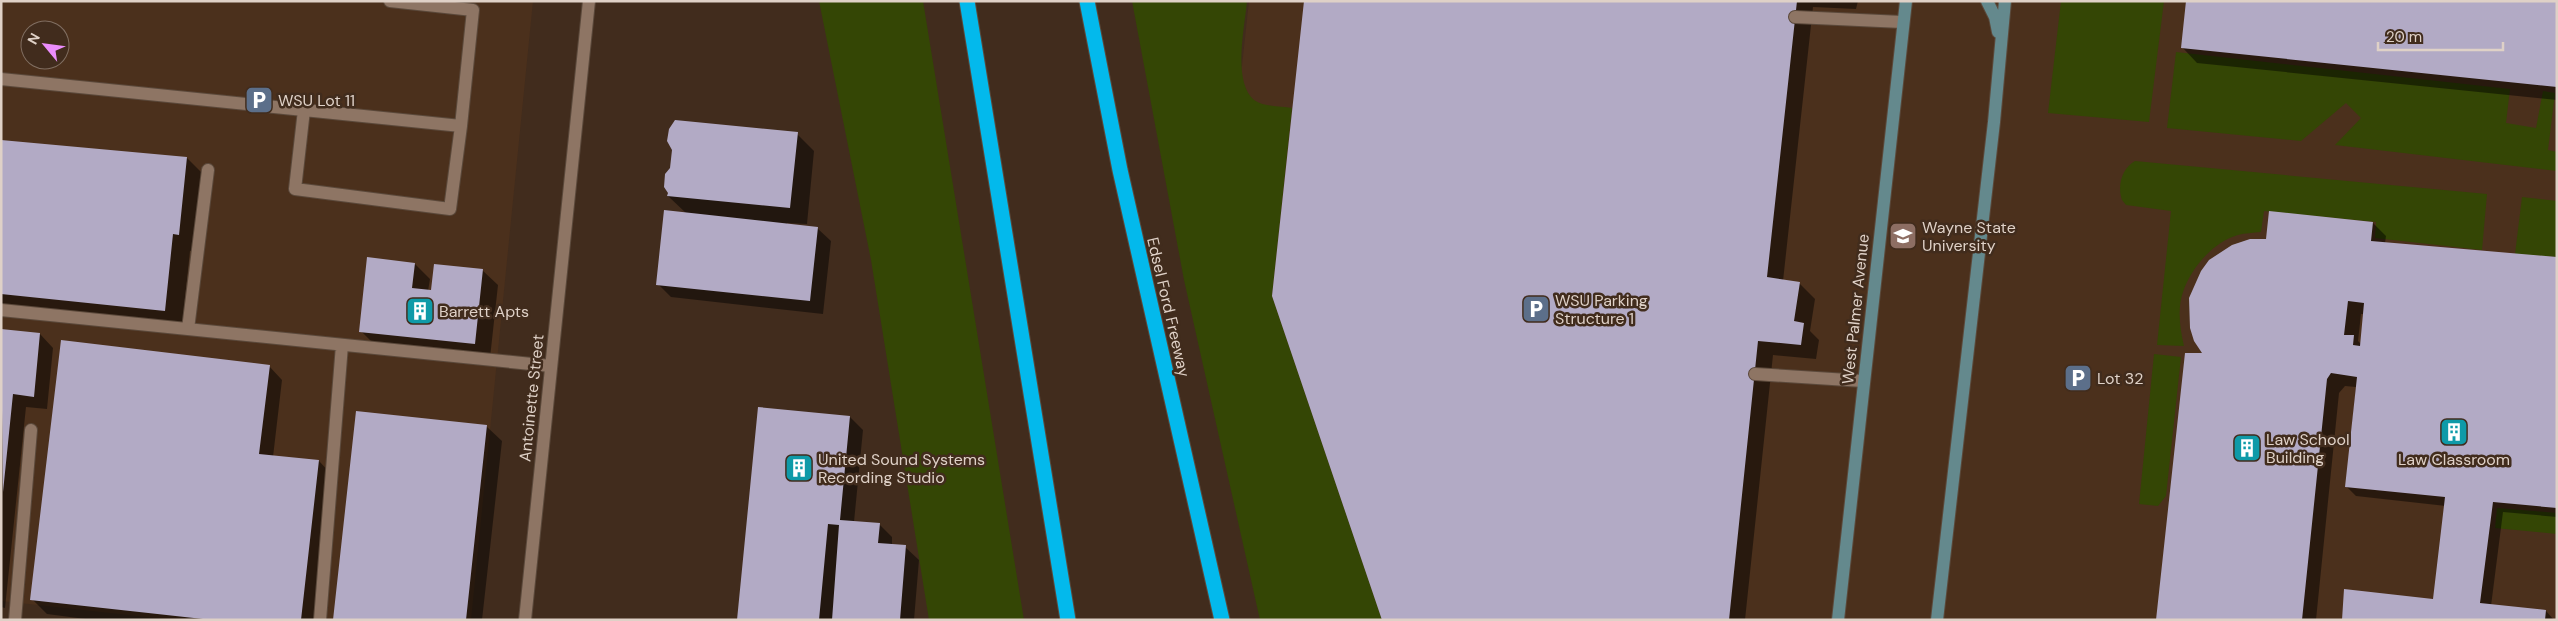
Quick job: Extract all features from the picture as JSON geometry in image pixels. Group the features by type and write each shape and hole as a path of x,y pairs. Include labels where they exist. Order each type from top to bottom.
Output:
{"highway":[{"path":"967,1 1068,620"},
{"name":"Edsel Ford Freeway","path":"1087,1 1120,170 1222,620"}],"street":[{"path":"304,110 294,189 450,209 473,10 390,1"},
{"name":"Antoinette Street","path":"525,620 589,1"},
{"name":"West Palmer Avenue","path":"1838,620 1902,22 1906,1"},
{"path":"1795,17 1902,22 1914,1"},
{"path":"1987,1 1995,17 2001,47"},
{"path":"1937,620 2005,1"},
{"path":"1,79 461,126"},
{"path":"188,329 208,170"},
{"path":"1,310 551,366"},
{"path":"320,620 342,345"},
{"path":"1755,374 1863,381"},
{"path":"14,620 31,430"}],"shaded area":[{"path":"1,1 533,1 471,620 174,620 1,601"},
{"name":"Wayne State University","path":"1249,1 2557,1 2557,620 1351,620 1232,158"}],"green space":[{"path":"819,1 923,1 1024,620 929,620 871,260"},
{"path":"1132,1 1247,1 1242,67 1243,80 1247,91 1258,102 1292,108 1272,296 1382,620 1260,620 1184,280"},
{"path":"2061,1 2164,1 2149,122 2048,113"},
{"path":"2176,52 2510,89 2506,123 2536,128 2543,91 2555,93 2548,150 2557,152 2557,171 2335,145 2361,118 2346,103 2301,141 2167,128"},
{"path":"2135,161 2487,194 2482,250 2375,238 2376,222 2264,211 2261,232 2238,235 2220,243 2204,257 2191,274 2183,292 2180,305 2180,326 2184,346 2157,345 2171,211 2126,205 2122,200 2120,183 2127,168"},
{"path":"2522,197 2557,201 2557,257 2515,254"},
{"path":"2154,354 2181,357 2166,496 2158,506 2139,504"},
{"path":"2497,508 2557,513 2557,534 2495,528"}],"building":[{"name":"WSU Parking Structure 1","path":"1304,1 1797,1 1767,277 1800,282 1794,321 1804,323 1801,345 1758,341 1729,620 1382,620 1272,296"},
{"path":"2186,1 2557,1 2557,87 2181,48"},
{"path":"675,120 798,132 790,208 667,196 668,193 664,187 665,174 670,168 672,150 667,141 669,129"},
{"path":"1,140 187,157 179,235 173,234 165,311 1,294"},
{"path":"664,210 818,227 810,301 656,285"},
{"path":"2269,211 2373,222 2371,241 2557,257 2557,508 2493,502 2480,603 2546,610 2545,620 2342,620 2344,589 2433,599 2445,497 2345,487 2357,377 2331,373 2327,379 2302,620 2156,620 2185,353 2202,353 2194,341 2190,328 2189,298 2201,271 2209,260 2232,245 2250,239 2266,239","holes":["2348,301 2364,303 2360,346 2353,345 2354,335 2344,335"]},
{"name":"Barrett Apts","path":"367,257 415,263 412,288 431,290 434,264 483,269 475,344 359,332"},
{"path":"1,329 40,333 34,397 13,394 3,492"},
{"path":"61,340 270,365 259,454 319,460 301,620 212,620 30,600"},
{"name":"United Sound Systems Recording Studio","path":"758,407 850,416 840,520 880,523 878,543 906,545 900,620 832,620 839,525 828,524 819,620 737,620"},
{"path":"356,411 487,425 466,620 333,620"}],"place":[{"name":"WSU Lot 11","path":"259,100"},
{"name":"Wayne State University","path":"1903,236"},
{"name":"WSU Parking Structure 1","path":"1536,309"},
{"name":"Barrett Apts","path":"420,311"},
{"name":"Lot 32","path":"2078,378"},
{"name":"Law Classroom","path":"2454,432"},
{"name":"Law School Building","path":"2247,448"},
{"name":"United Sound Systems Recording Studio","path":"799,468"}]}
